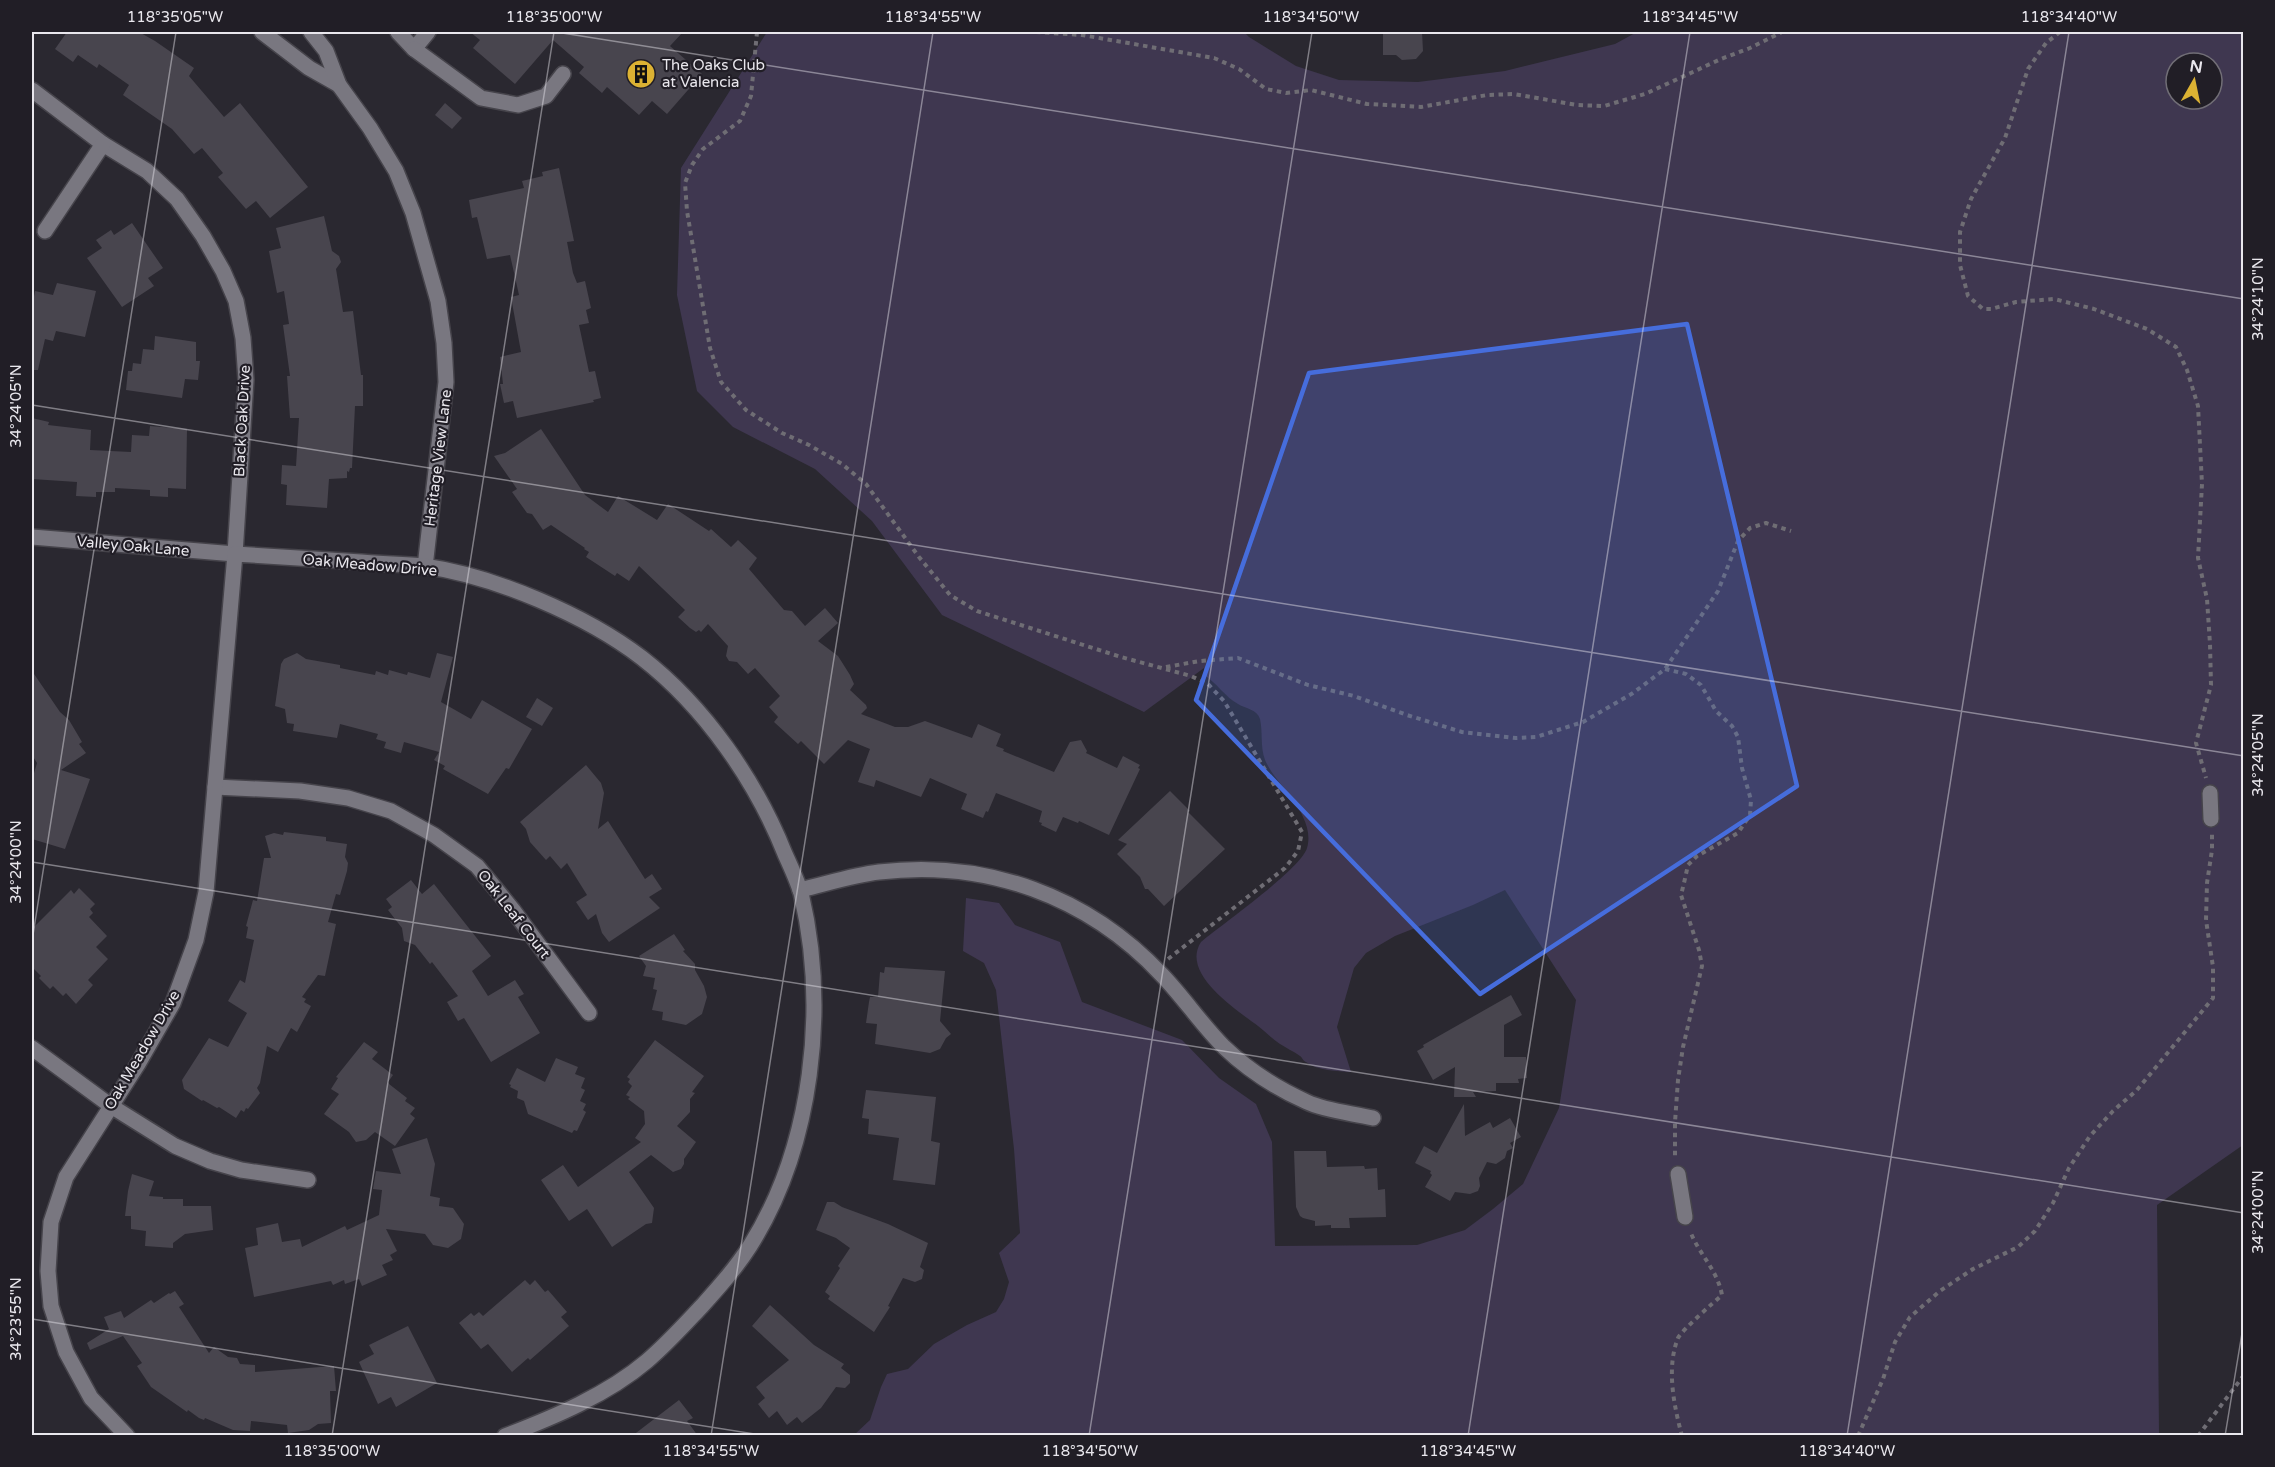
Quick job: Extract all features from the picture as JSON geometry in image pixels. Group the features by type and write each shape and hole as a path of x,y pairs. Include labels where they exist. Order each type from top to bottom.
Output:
{"street":[{"name":"Heritage View Lane","path":"262,32 309,68 339,85"},
{"name":"Heritage View Lane","path":"311,32 326,51 339,85 370,128 396,171 413,213 438,300 446,382 425,567"},
{"path":"398,32 414,49 481,98 518,105 546,96 563,74"},
{"path":"414,49 428,32"},
{"name":"Black Oak Drive","path":"32,90 103,144 147,171 177,199 203,236 223,271 236,301 243,338 246,380 235,554"},
{"path":"45,231 103,144"},
{"name":"Valley Oak Lane","path":"32,537 235,554"},
{"name":"Oak Meadow Drive","path":"127,1436 91,1398 66,1353 51,1306 48,1271 51,1222 66,1178 173,1003 196,940 206,892 235,554 425,567 476,578 529,595 589,625 641,657 685,697 731,753 765,806 800,890 814,976 813,1044 795,1142 779,1189 751,1245 718,1288 679,1331 645,1363 602,1392 545,1420 505,1436"},
{"name":"Oak Leaf Court","path":"215,787 300,791 348,798 391,811 434,834 477,866 513,910 589,1013"},
{"path":"2210,793 2211,819"},
{"path":"800,890 879,872 960,870 993,876 1068,902 1116,935 1155,968 1225,1047 1272,1084 1309,1103 1373,1118"},
{"path":"32,1048 111,1106 175,1146 210,1161 241,1170 308,1180"},
{"path":"1678,1174 1685,1217"}],"path":[{"path":"757,32 751,96 740,121 703,149 692,165 685,183 687,211 710,348 721,382 746,410 782,433 842,464 866,484 950,595 977,611 1191,676 1208,684 1224,701 1302,832 1298,851 1285,868 1155,968"},
{"path":"995,32 1023,32"},
{"path":"1036,32 1082,35 1214,58 1239,69 1266,89 1286,93 1311,90 1367,104 1421,106 1486,95 1514,94 1577,105 1605,106 1646,94 1782,32"},
{"path":"2060,32 2046,43 2028,69 2006,138 1971,199 1960,232 1960,265 1968,296 1983,309 2016,302 2054,299 2094,309 2147,329 2176,347 2187,370 2198,406 2202,484 2198,558 2207,599 2211,685 2196,743 2210,793"},
{"path":"1162,668 1200,661 1238,658 1308,685 1354,696 1462,732 1516,738 1536,737 1583,722 1633,693 1665,669 1718,591 1738,541 1749,528 1766,523 1791,531"},
{"path":"1665,669 1686,674 1701,685 1716,711 1732,726 1738,737 1742,768 1751,800 1750,815 1738,833 1697,856 1688,865 1682,895 1702,966 1689,1017 1678,1080 1675,1122 1678,1174"},
{"path":"1858,1436 1883,1379 1895,1342 1910,1317 1940,1291 1973,1269 2018,1247 2035,1231 2053,1203 2069,1168 2090,1136 2163,1061 2213,998 2213,967 2206,920 2207,884 2212,850 2211,819"},
{"path":"1682,1436 1675,1406 1672,1368 1678,1336 1722,1295 1718,1278 1696,1246 1685,1217"},
{"path":"2198,1436 2244,1375"}],"highlighted area":[{"path":"1687,324 1797,786 1480,994 1196,700 1309,373"}],"shaded area":[{"name":"The Oaks Club at Valencia","path":"767,32 1244,32 1296,66 1339,80 1418,82 1505,71 1615,44 1637,32 2243,32 2243,1145 2157,1205 2159,1435 854,1435 870,1420 887,1374 908,1369 934,1344 996,1312 1004,1299 1009,1282 999,1253 1020,1233 1014,1149 996,990 984,963 963,951 966,898 999,903 1015,925 1060,942 1082,1002 1182,1040 1219,1078 1256,1104 1272,1142 1275,1246 1417,1245 1465,1230 1493,1209 1523,1184 1559,1108 1576,1000 1505,890 1395,936 1366,953 1354,968 1337,1027 1351,1072 1328,1070 1311,1065 1277,1042 1214,990 1198,967 1197,954 1201,942 1291,869 1307,848 1308,832 1299,809 1265,760 1259,716 1229,698 1204,675 1204,668 1144,712 942,615 872,521 815,469 733,427 697,391 677,295 681,168"}],"building":[{"path":"67,32 139,32 155,41 194,68 189,76 224,117 240,103 308,187 270,218 256,201 246,209 218,177 223,173 202,148 194,154 172,129 123,95 129,85 99,64 97,68 78,55 73,62 55,49"},
{"name":"The Oaks Club at Valencia","path":"470,32 683,32 670,46 702,74 667,114 652,101 639,115 607,87 602,93 579,73 584,67 553,40 515,84 473,48 480,40"},
{"path":"1383,32 1422,32 1423,51 1416,59 1402,60 1396,55 1383,55"},
{"path":"445,103 462,118 452,129 435,115"},
{"path":"559,168 574,241 567,242 573,273 577,283 585,281 591,308 586,310 589,323 579,325 589,372 595,371 601,398 593,400 594,402 517,418 513,401 504,403 500,384 503,384 500,357 521,352 511,297 519,295 510,255 487,259 477,217 472,218 469,200 524,188 522,181 543,176 542,172"},
{"path":"324,216 332,251 339,256 341,262 336,269 343,312 353,311 361,375 363,375 363,406 355,406 352,468 349,472 347,471 347,478 329,479 327,508 286,505 287,485 281,484 282,465 296,466 299,418 290,418 287,376 290,376 283,325 289,324 284,291 277,293 269,251 281,248 276,228"},
{"path":"132,223 163,268 148,278 154,286 122,307 87,258 102,248 96,240 111,230 114,235"},
{"path":"57,283 96,291 85,337 56,331 53,341 45,339 38,370 32,370 32,307 35,291 53,295"},
{"path":"155,336 196,342 196,361 200,361 198,380 185,379 182,398 126,390 128,371 132,371 133,363 141,364 143,349 154,350"},
{"path":"32,418 49,422 48,425 91,430 90,450 131,452 132,435 149,436 150,426 187,429 186,489 168,488 168,497 150,496 150,490 115,488 115,492 96,492 96,497 76,496 77,482 32,479"},
{"path":"541,429 585,495 608,512 618,496 657,520 668,504 709,531 711,529 731,547 738,540 757,558 749,569 784,610 792,611 805,626 825,608 838,623 818,641 838,656 850,675 854,684 850,690 867,708 861,714 895,727 908,727 925,721 972,738 978,724 1001,734 996,746 1004,749 1003,751 1054,772 1070,742 1081,740 1086,753 1117,768 1123,756 1140,765 1109,835 1079,821 1078,823 1063,817 1056,832 1039,822 1042,811 996,793 983,818 961,809 967,794 930,778 921,797 876,780 874,787 858,782 870,749 848,740 824,764 801,741 798,744 774,722 778,717 769,707 780,696 755,668 748,674 737,662 729,661 726,656 728,646 708,624 701,632 690,628 678,617 685,610 639,566 629,581 617,573 615,576 586,557 589,552 585,548 551,525 543,530 532,514 527,513 512,492 517,489 494,456 505,453"},
{"path":"297,653 306,659 340,665 340,668 375,675 376,671 388,675 389,670 430,678 437,653 453,657 441,702 471,719 482,700 532,729 509,769 506,768 488,794 443,769 445,766 434,760 439,752 404,742 401,753 384,748 386,742 376,739 378,734 340,724 337,738 293,731 294,724 287,723 285,709 275,706 281,664 284,659"},
{"path":"32,671 60,712 69,720 82,742 79,744 86,753 61,770 90,779 65,849 32,839 32,780 37,763 32,755"},
{"path":"537,698 553,708 542,726 526,717"},
{"path":"586,765 601,783 604,793 598,829 608,821 645,879 652,874 662,889 649,897 660,908 609,942 602,933 596,914 588,920 576,902 587,895 567,863 561,869 550,856 546,860 530,842 526,829 520,822"},
{"path":"1170,791 1225,849 1164,906 1148,889 1145,889 1140,877 1117,854 1127,844 1118,840"},
{"path":"284,832 326,837 326,841 347,844 345,857 348,863 347,871 340,895 336,894 328,922 336,924 325,976 318,975 302,997 306,999 304,1002 311,1006 297,1032 291,1028 278,1052 267,1046 257,1088 260,1093 248,1109 246,1108 244,1112 241,1110 236,1118 184,1089 182,1080 209,1038 228,1047 247,1013 228,1001 240,980 245,983 254,940 246,938 248,927 246,926 253,900 257,901 264,858 271,858 265,836 274,833 283,835"},
{"path":"411,880 422,894 434,884 491,956 472,971 488,996 515,980 524,994 518,997 540,1033 491,1062 464,1018 458,1021 447,1002 458,996 432,962 430,964 415,945 404,941 402,928 388,910 392,907 386,899"},
{"path":"79,888 95,904 90,909 93,913 89,917 107,936 96,947 108,959 88,980 93,985 76,1004 66,993 63,996 53,986 50,989 32,967 32,929 71,890 74,894"},
{"path":"674,934 685,950 683,951 695,964 695,970 707,997 702,1014 686,1025 662,1020 663,1012 652,1010 657,990 653,989 655,978 643,976 646,966 639,956"},
{"path":"885,967 945,971 940,1021 951,1034 940,1049 930,1053 875,1044 877,1024 866,1023 870,997 878,997 880,972 884,973"},
{"path":"1511,995 1522,1015 1504,1025 1504,1057 1526,1057 1527,1078 1518,1079 1519,1083 1496,1083 1496,1091 1473,1092 1476,1097 1454,1097 1455,1067 1433,1080 1417,1051 1424,1047 1423,1045"},
{"path":"655,1040 704,1076 692,1092 695,1093 690,1099 690,1112 677,1126 696,1142 684,1159 681,1169 673,1172 651,1155 629,1172 654,1208 652,1223 646,1224 612,1247 587,1209 569,1221 541,1180 563,1165 578,1187 641,1142 635,1138 645,1124 644,1111 626,1095 632,1086 627,1077"},
{"path":"364,1042 378,1052 372,1059 393,1075 389,1084 407,1098 405,1101 415,1108 410,1114 415,1118 395,1146 375,1132 366,1140 356,1142 349,1132 324,1114 339,1094 331,1089 338,1078 336,1077"},
{"path":"556,1058 578,1067 575,1074 585,1078 581,1088 585,1090 580,1101 586,1104 583,1110 586,1112 577,1131 574,1130 572,1133 528,1114 524,1101 517,1098 518,1091 509,1084 517,1068 545,1082"},
{"path":"866,1090 936,1097 931,1141 940,1143 935,1185 893,1180 899,1138 868,1134 869,1119 862,1118"},
{"path":"1464,1104 1465,1136 1490,1122 1493,1128 1510,1118 1521,1137 1510,1143 1513,1148 1507,1151 1505,1158 1496,1164 1487,1162 1479,1178 1478,1191 1470,1194 1455,1192 1450,1201 1425,1187 1432,1175 1431,1171 1415,1163 1424,1146 1437,1153"},
{"path":"427,1138 435,1164 430,1196 440,1198 439,1206 453,1208 464,1224 461,1239 448,1248 433,1245 425,1234 386,1229 397,1251 390,1255 393,1260 382,1265 387,1275 362,1286 359,1279 345,1284 344,1280 333,1285 331,1281 254,1297 245,1248 258,1245 256,1228 278,1223 282,1242 300,1239 302,1247 345,1226 347,1230 379,1215 382,1190 373,1189 376,1171 401,1174 392,1149"},
{"path":"1294,1151 1326,1151 1327,1167 1377,1168 1378,1190 1385,1189 1386,1217 1349,1218 1350,1228 1331,1228 1331,1225 1315,1226 1315,1221 1300,1216 1296,1207"},
{"path":"132,1174 154,1181 149,1196 183,1199 183,1206 211,1206 213,1230 185,1234 173,1243 173,1248 145,1246 146,1231 131,1229 131,1216 125,1216"},
{"path":"827,1202 834,1202 928,1243 920,1267 924,1270 922,1279 915,1282 903,1278 888,1306 890,1307 874,1332 828,1299 830,1296 825,1292 850,1248 836,1238 816,1230"},
{"path":"525,1280 530,1285 535,1280 545,1292 548,1290 567,1312 561,1317 569,1326 530,1360 528,1358 512,1372 488,1344 481,1349 459,1323 471,1313 474,1316 479,1312 483,1316"},
{"path":"175,1291 184,1304 179,1307 209,1353 214,1347 228,1357 237,1358 240,1364 255,1365 255,1372 334,1366 336,1391 330,1391 331,1423 318,1424 309,1430 288,1433 287,1425 251,1421 250,1431 233,1430 205,1418 204,1420 199,1418 188,1410 187,1412 151,1387 137,1366 142,1363 123,1336 90,1350 87,1343 109,1329 104,1317 121,1311 124,1318 151,1300 154,1303"},
{"path":"770,1305 814,1345 844,1364 841,1368 850,1375 850,1383 845,1388 836,1387 821,1408 802,1423 797,1417 787,1425 777,1411 769,1418 758,1404 765,1398 756,1387 789,1360 752,1326"},
{"path":"408,1326 437,1383 396,1407 391,1397 378,1404 359,1362 374,1354 369,1345"},
{"path":"679,1400 693,1418 687,1421 698,1436 632,1436"}],"place":[{"name":"The Oaks Club at Valencia","path":"641,74"}]}
